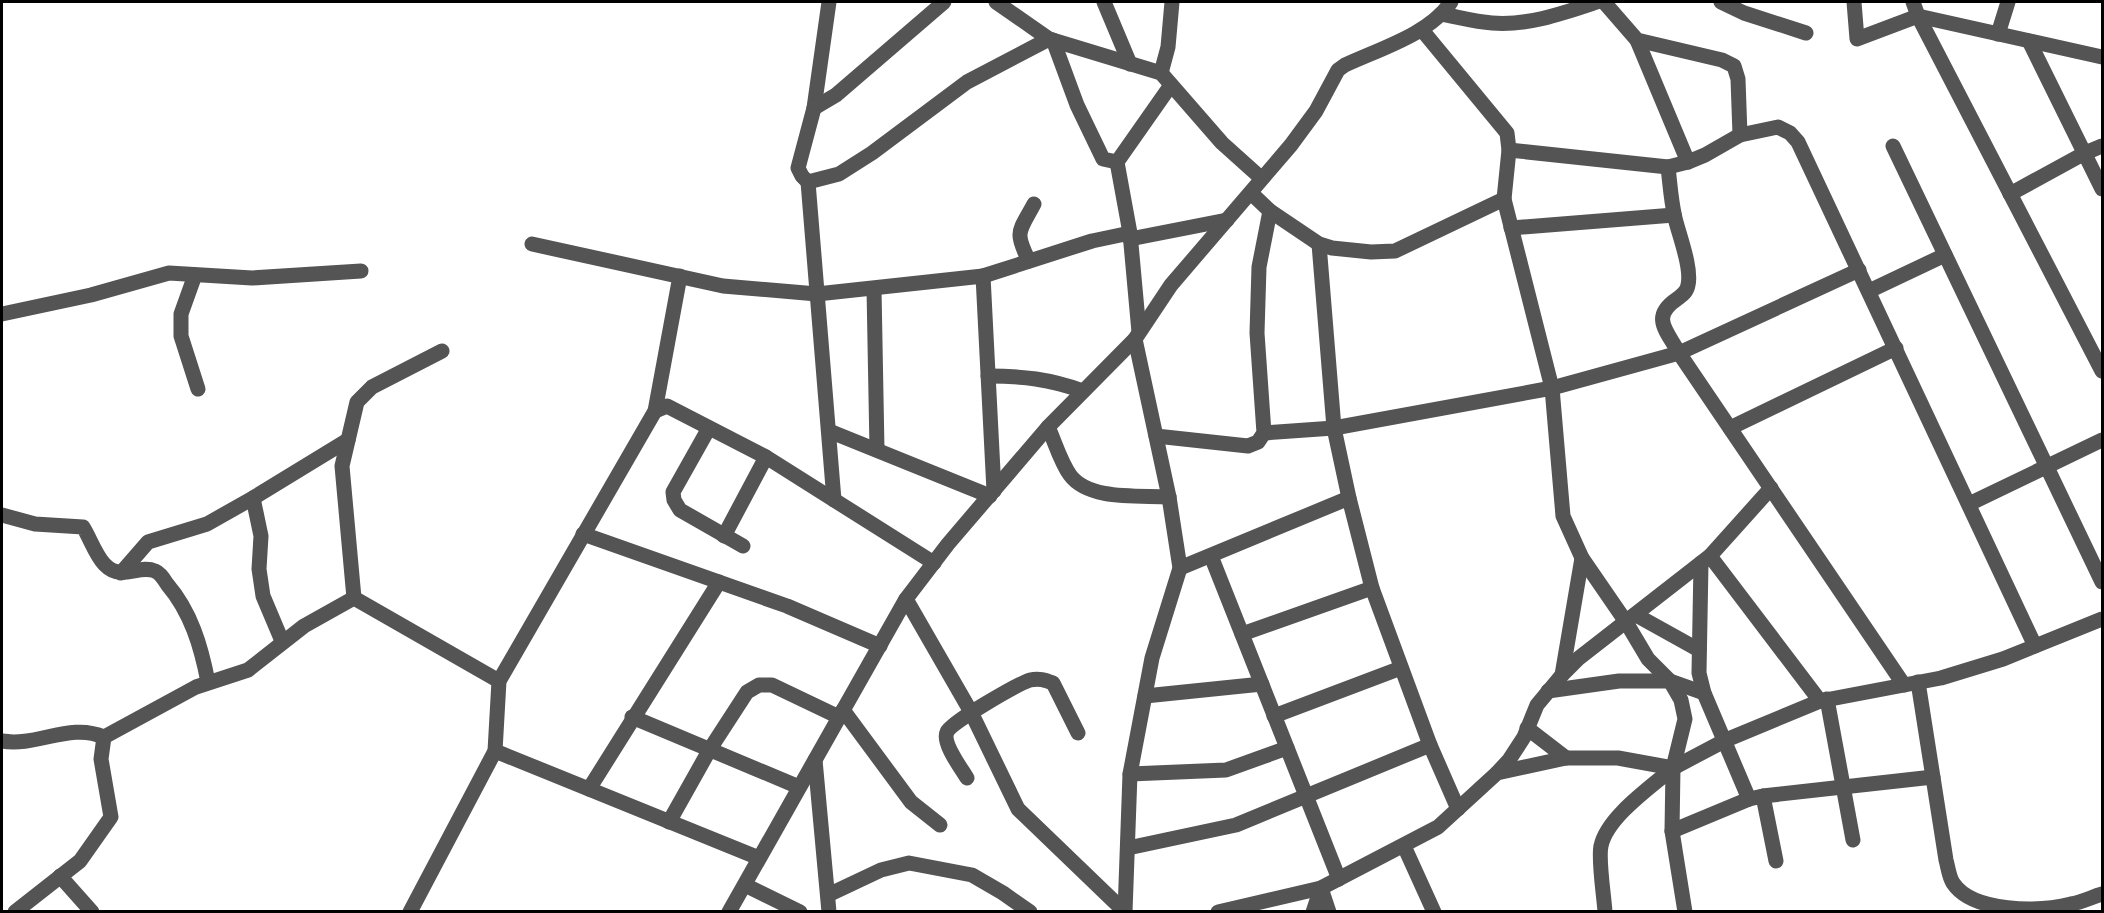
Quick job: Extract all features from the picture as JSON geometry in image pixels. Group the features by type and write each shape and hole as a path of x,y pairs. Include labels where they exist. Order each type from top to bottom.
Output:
{"street":[{"path":"829,2 814,108 798,168 808,182 834,500"},
{"path":"814,108 836,95 944,2"},
{"path":"996,2 1051,40 1130,64 1166,79 1222,143 1261,178"},
{"path":"1104,2 1130,64"},
{"path":"1125,912 1130,774 1152,658 1180,568 1169,497 1137,336 1130,236 1117,162 1166,79 1172,2"},
{"path":"729,912 906,599 934,563 1048,427 1137,336 1171,285 1291,146 1316,111 1338,70 1422,30 1442,14 1451,2"},
{"path":"1442,14 1493,23 1520,22 1597,2"},
{"path":"1604,2 1637,40 1689,162"},
{"path":"1721,2 1744,13 1806,33"},
{"path":"1854,2 1857,39 1915,9 1998,34 2103,57"},
{"path":"1998,34 2008,2"},
{"path":"1915,9 2103,371"},
{"path":"1422,30 1505,129 1509,150 1504,199 1552,388 1563,516 1582,558 1631,619 1648,659 1670,681 1681,700 1685,719 1673,768 1672,831 1685,912"},
{"path":"808,182 839,174 872,153 967,82 1051,40"},
{"path":"1051,40 1077,105 1103,159 1117,162"},
{"path":"1637,40 1722,60 1734,66 1738,78 1740,135"},
{"path":"2029,41 2103,189"},
{"path":"1509,150 1668,167 1689,162 1714,151 1740,135 1778,127 1790,133 1798,142 2035,646"},
{"path":"1893,146 2103,582"},
{"path":"2010,194 2085,153 2103,146"},
{"path":"1668,167 1674,215 1689,273 1689,285 1684,294 1667,306 1662,314 1662,324 1771,488 1911,684 1933,777 1946,860 1953,882 1966,897 1990,906 2028,910 2071,904 2103,894"},
{"path":"1251,192 1270,211 1319,244 1352,250 1395,251 1504,199"},
{"path":"1029,261 1021,246 1019,231 1034,204"},
{"path":"1156,436 1248,446 1258,442 1264,433 1257,333 1259,267 1270,211"},
{"path":"1511,228 1674,215"},
{"path":"532,244 723,286 818,294 983,276 1092,241 1227,220"},
{"path":"1319,244 1334,428 1348,498 1372,588 1430,745 1458,809"},
{"path":"1869,291 1946,255"},
{"path":"1264,433 1334,428 1552,388 1680,353 1858,270"},
{"path":"2,314 91,295 169,273 282,277 361,271"},
{"path":"195,275 182,314 181,336 198,389"},
{"path":"410,912 495,751 499,681 655,411 680,276"},
{"path":"983,276 992,493"},
{"path":"874,289 877,450"},
{"path":"1730,428 1896,348"},
{"path":"354,598 342,466 357,402 372,387 442,351"},
{"path":"988,376 1017,376 1055,381 1083,391"},
{"path":"655,411 667,406 766,457 934,563"},
{"path":"1048,427 1070,475 1086,488 1104,494 1169,497"},
{"path":"710,428 673,492 674,500 680,510 743,546"},
{"path":"829,431 992,493"},
{"path":"121,573 148,542 207,524 348,440"},
{"path":"1969,504 2103,440"},
{"path":"724,536 766,457"},
{"path":"1218,912 1321,888 1438,827 1497,773 1517,748 1537,705 1562,675 1579,658 1705,560 1771,488"},
{"path":"253,498 261,536 259,569 264,596 282,641"},
{"path":"1180,568 1348,498"},
{"path":"2,515 35,524 83,526 104,564 113,573 147,569 158,572 184,607 198,639 208,682"},
{"path":"583,534 787,606 880,646"},
{"path":"1211,555 1339,879"},
{"path":"1562,675 1582,558"},
{"path":"1705,560 1699,673 1704,693 1756,797 1776,861"},
{"path":"1705,560 1823,700 1853,840"},
{"path":"589,789 719,582"},
{"path":"1242,634 1372,588"},
{"path":"104,737 208,682 248,670 304,626 354,598"},
{"path":"354,598 499,681"},
{"path":"906,599 971,712 1018,809 1125,912"},
{"path":"1631,619 1700,650"},
{"path":"1605,912 1601,847 1607,831 1618,817 1673,768 1726,740 1823,700 1941,678 2003,659 2103,619"},
{"path":"1274,716 1401,668"},
{"path":"967,778 946,741 946,733 952,725 971,712 1029,681 1040,679 1053,683 1078,733"},
{"path":"1548,691 1619,681 1670,681 1704,693"},
{"path":"1145,696 1262,684"},
{"path":"669,822 710,749 747,692 759,685 772,685 841,714 911,802 940,825"},
{"path":"633,717 799,787"},
{"path":"1527,728 1566,758"},
{"path":"2,741 31,742 75,732 92,732 104,737"},
{"path":"15,912 80,861 111,818 101,759 104,737"},
{"path":"1128,848 1236,825 1430,745"},
{"path":"1130,774 1226,770 1287,748"},
{"path":"495,751 759,858"},
{"path":"1497,773 1566,758 1618,758 1673,768"},
{"path":"815,760 829,912"},
{"path":"1672,831 1756,797 1933,777"},
{"path":"1404,846 1434,912"},
{"path":"828,895 881,870 909,863 972,875 1030,912"},
{"path":"60,876 92,912"},
{"path":"746,885 800,912"},
{"path":"1313,912 1321,888"},
{"path":"1321,888 1329,912"}]}
